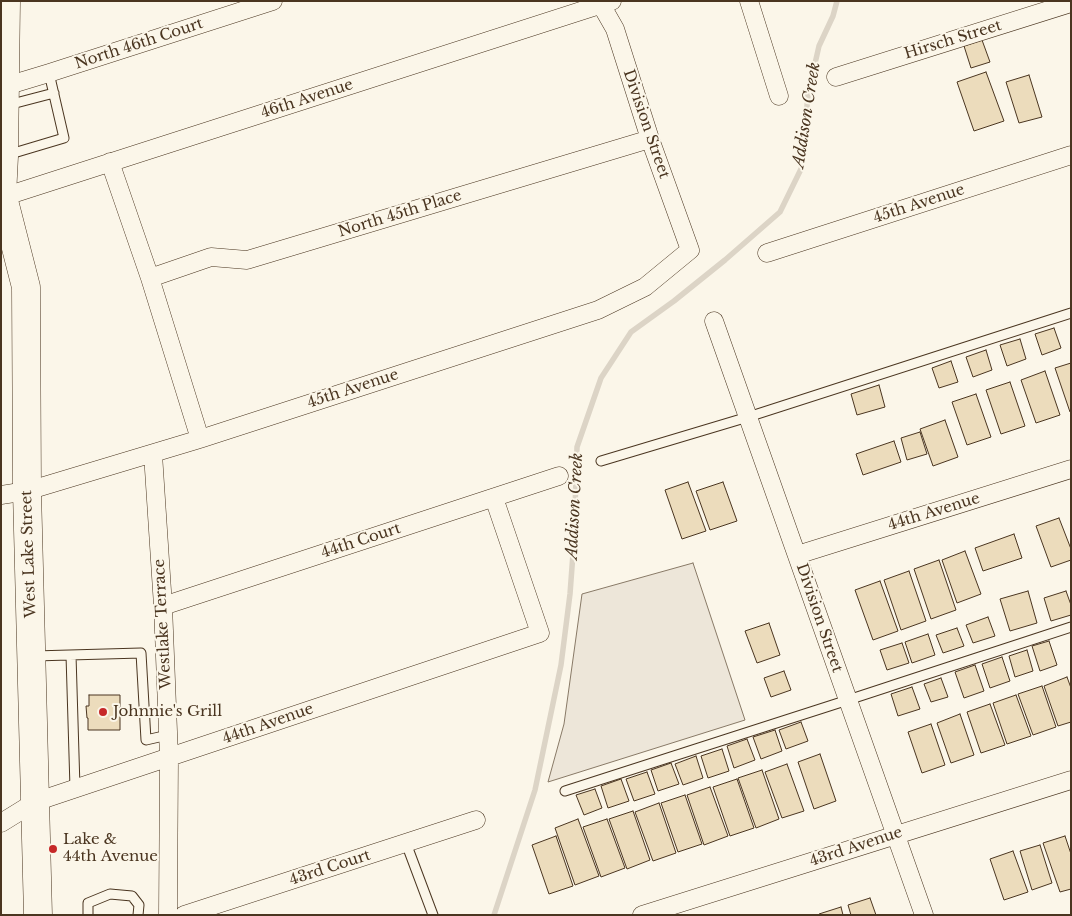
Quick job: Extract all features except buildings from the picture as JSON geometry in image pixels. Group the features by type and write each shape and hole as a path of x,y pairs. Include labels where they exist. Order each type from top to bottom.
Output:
{"main road":[{"name":"West Lake Street","path":"6,1 2,206 26,287 14,493 32,656 38,915"}],"street":[{"name":"North 46th Court","path":"4,110 49,73 273,1"},
{"path":"748,1 779,96"},
{"name":"Division Street","path":"604,3 615,29 650,139 690,250"},
{"name":"46th Avenue","path":"2,206 110,162 604,3"},
{"name":"Hirsch Street","path":"836,77 1071,3"},
{"name":"North 45th Place","path":"150,278 211,257 247,260 650,139"},
{"name":"45th Avenue","path":"767,253 1071,155"},
{"path":"110,162 150,278 200,439"},
{"name":"45th Avenue","path":"14,493 153,454 598,310 644,287 690,250"},
{"name":"Division Street","path":"714,320 924,915"},
{"name":"Westlake Terrace","path":"153,454 170,757 168,915"},
{"name":"44th Avenue","path":"797,556 1071,469"},
{"name":"44th Court","path":"163,606 559,476"},
{"name":"44th Avenue","path":"1,823 35,802 540,633 494,498"},
{"name":"43rd Avenue","path":"642,915 1071,780"},
{"name":"43rd Court","path":"184,915 476,820"}],"lane":[{"path":"4,156 64,138 49,73"},
{"path":"4,110 54,93"},
{"path":"601,461 748,417 1071,313"},
{"path":"565,791 1071,627"},
{"path":"32,656 141,653 146,740 168,735"},
{"path":"71,655 75,788"},
{"path":"406,843 432,915"},
{"path":"88,915 88,903 110,894 132,896 138,905 138,915"}],"shaded area":[{"path":"693,563 745,720 548,782 564,724 582,594"}],"waterway":[{"name":"Addison Creek","path":"494,915 535,790 561,665 570,594 574,540 577,447 601,378 631,332 674,301 725,260 780,212 802,167 808,94 819,46 833,16 837,1"}],"place":[{"name":"Johnnie's Grill","path":"103,712"},
{"name":"Lake & 44th Avenue","path":"53,849"}]}
